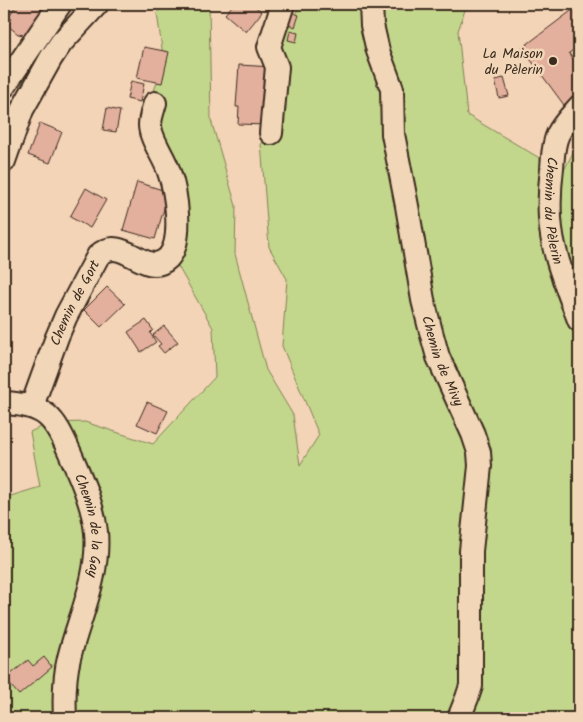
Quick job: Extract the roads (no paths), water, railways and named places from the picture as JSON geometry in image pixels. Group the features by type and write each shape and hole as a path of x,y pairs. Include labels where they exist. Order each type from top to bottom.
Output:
{"street":[{"path":"4,86 60,4"},
{"path":"4,161 22,110 51,58 61,42 97,4"},
{"path":"271,133 277,67 269,48 283,4"},
{"name":"Chemin de Mivy","path":"370,4 372,25 378,50 392,89 393,134 423,300 438,357 473,434 479,452 480,466 471,561 471,686 459,718"},
{"name":"Chemin de Gort","path":"32,406 66,316 98,256 103,251 117,249 157,265 171,255 176,242 178,227 177,210 170,172 152,134 150,124 155,103"},
{"name":"Chemin du Pèlerin","path":"579,107 557,136 553,158 549,208 558,263 579,320"},
{"name":"Chemin de la Gay","path":"4,403 32,406 50,417 58,427 89,498 94,518 96,534 95,564 92,581 75,635 65,676 65,718"}],"place":[{"name":"La Maison du Pèlerin","path":"553,61"}]}
